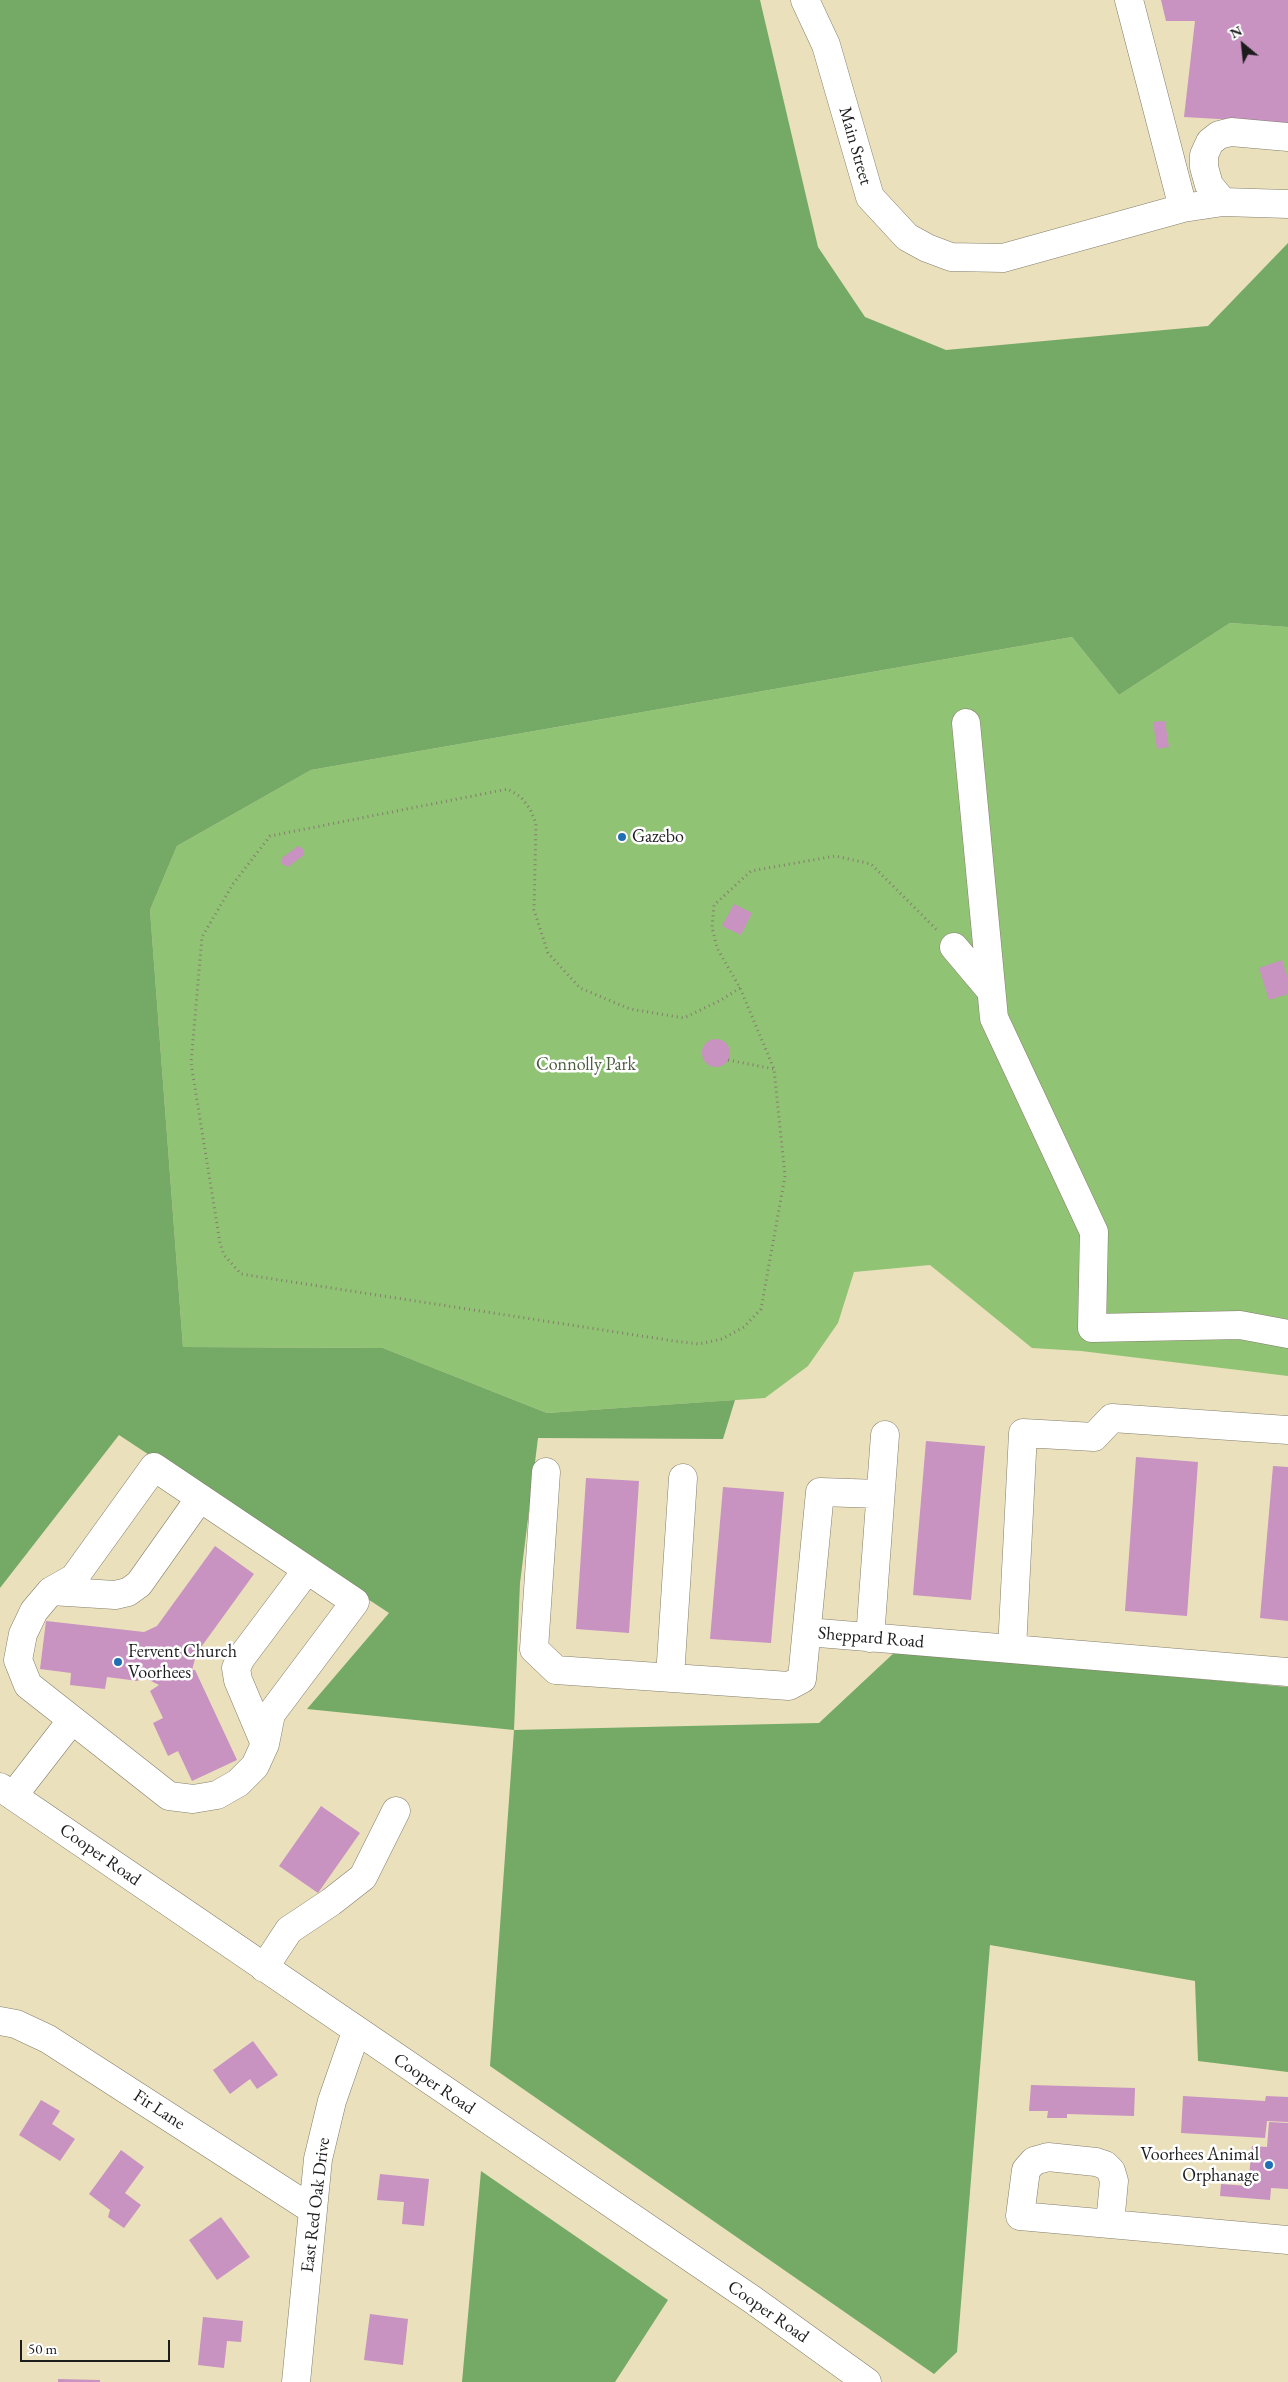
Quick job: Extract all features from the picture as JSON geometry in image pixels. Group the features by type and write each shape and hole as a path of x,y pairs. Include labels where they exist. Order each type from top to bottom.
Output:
{"street":[{"name":"Main Street","path":"805,0 826,45 870,197 907,237 927,248 951,257 1004,258 1183,208 1223,202 1288,204"},
{"path":"1129,0 1183,208"},
{"path":"1223,202 1209,185 1204,166 1204,155 1210,142 1220,135 1231,132 1288,137"},
{"path":"966,723 994,1018 1094,1232 1092,1328 1240,1325 1288,1334"},
{"path":"954,946 991,991"},
{"path":"1012,1649 1023,1433 1094,1437 1112,1418 1288,1430"},
{"path":"870,1638 885,1434"},
{"path":"154,1467 307,1570 354,1602 271,1714 265,1744 255,1766 238,1784 217,1795 193,1799 169,1796 28,1685 18,1660 23,1634 34,1611 51,1591 74,1578 154,1467"},
{"name":"Sheppard Road","path":"546,1472 534,1650 556,1670 789,1686 802,1679 807,1632 1288,1672"},
{"path":"670,1677 683,1478"},
{"path":"807,1632 820,1492 880,1494"},
{"path":"51,1591 115,1596 128,1592 139,1584 200,1498"},
{"path":"265,1744 238,1680 236,1668 241,1658 307,1570"},
{"path":"7,1791 72,1720"},
{"name":"Cooper Road","path":"7,1791 356,2032 752,2300 867,2382"},
{"path":"264,1968 290,1930 363,1877 396,1810"},
{"name":"Fir Lane","path":"0,2021 16,2024 48,2039 313,2210"},
{"name":"East Red Oak Drive","path":"296,2382 318,2159 332,2101 356,2032"},
{"path":"1110,2224 1288,2240"}],"path":[{"path":"740,988 722,1000 684,1018 630,1009 580,988 548,953 534,910 536,823 526,803 508,789 270,836 233,884 202,936 191,1063 220,1243 224,1255 241,1274 674,1341 698,1344 722,1339 744,1327 761,1310 785,1176 774,1069 740,988 717,948 712,927 714,905 751,871 835,856 871,864 954,946"},
{"path":"728,1060 774,1069"}],"green space":[{"path":"0,0 760,0 818,247 865,317 946,350 1208,326 1288,243 1288,627 1230,623 1119,695 1072,637 311,770 177,846 150,910 183,1347 383,1348 547,1413 735,1400 723,1439 538,1438 520,1583 514,1730 307,1709 389,1613 119,1435 0,1588"},
{"name":"Connolly Park","path":"1230,623 1288,627 1288,1376 1081,1351 1032,1348 930,1265 854,1272 838,1323 808,1366 765,1398 547,1413 383,1348 183,1347 150,910 177,846 311,770 1072,637 1119,695"},
{"path":"896,1651 1288,1687 1288,2072 1198,2061 1195,1981 990,1945 957,2352 934,2374 490,2066 514,1730 819,1723"},
{"path":"481,2171 668,2300 615,2382 462,2382"}],"building":[{"path":"1161,0 1288,0 1288,123 1184,117 1195,21 1166,21"},
{"path":"1165,721 1169,747 1157,749 1153,722"},
{"name":"Gazebo","path":"622,831 628,837 622,843 616,837"},
{"path":"298,846 303,849 304,855 288,867 282,864 282,858"},
{"path":"734,904 752,913 741,935 722,926"},
{"path":"1282,960 1288,979 1288,994 1269,1000 1259,968"},
{"path":"716,1039 726,1043 730,1053 726,1063 716,1067 706,1063 702,1053 706,1043"},
{"path":"926,1441 985,1446 971,1600 913,1595"},
{"path":"1136,1457 1198,1462 1187,1616 1125,1611"},
{"path":"1273,1466 1288,1467 1288,1621 1260,1618"},
{"path":"586,1478 639,1481 629,1633 576,1629"},
{"path":"723,1487 784,1492 771,1643 710,1639"},
{"name":"Fervent Church Voorhees","path":"215,1546 254,1574 199,1650 202,1652 196,1655 192,1670 195,1670 237,1760 192,1781 178,1751 168,1756 153,1723 163,1718 150,1691 159,1685 139,1675 138,1681 107,1677 105,1689 70,1685 71,1673 40,1669 46,1621 144,1632 157,1626"},
{"path":"321,1806 360,1833 318,1893 279,1866"},
{"path":"253,2041 278,2075 257,2089 250,2079 230,2094 213,2070"},
{"path":"1031,2085 1135,2088 1134,2116 1067,2114 1067,2118 1047,2118 1048,2111 1029,2111"},
{"path":"1183,2096 1265,2101 1266,2096 1288,2097 1288,2122 1267,2121 1265,2138 1181,2133"},
{"path":"41,2100 60,2111 52,2124 75,2139 60,2161 19,2135"},
{"name":"Voorhees Animal Orphanage","path":"1269,2122 1288,2123 1288,2189 1271,2188 1270,2200 1220,2196 1221,2184 1248,2186 1252,2146 1267,2147"},
{"path":"121,2150 144,2167 125,2193 141,2205 124,2228 108,2217 110,2210 89,2194"},
{"path":"380,2174 429,2179 424,2226 402,2224 404,2202 377,2200"},
{"path":"221,2217 250,2257 217,2280 189,2240"},
{"path":"370,2314 408,2319 403,2365 364,2360"},
{"path":"203,2317 243,2321 241,2342 227,2341 224,2368 198,2365"},
{"path":"58,2379 100,2380 100,2382 58,2382"}],"place":[{"name":"Gazebo","path":"622,837"},
{"name":"Fervent Church Voorhees","path":"118,1662"},
{"name":"Voorhees Animal Orphanage","path":"1269,2165"}]}
